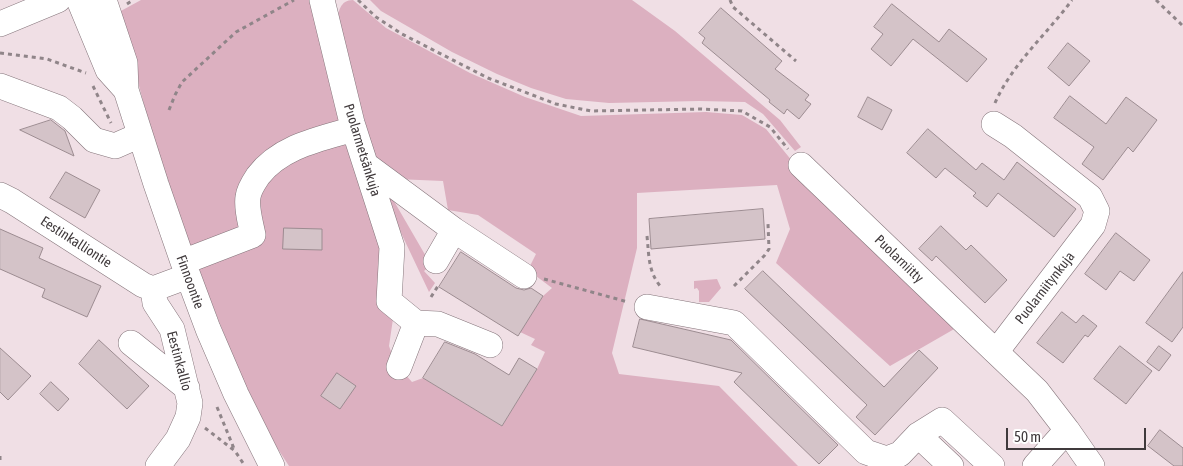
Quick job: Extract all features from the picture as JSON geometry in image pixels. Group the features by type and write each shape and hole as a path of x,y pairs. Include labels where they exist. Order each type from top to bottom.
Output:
{"street":[{"path":"0,23 22,0"},
{"path":"0,23 58,0"},
{"name":"Finnoontie","path":"79,0 108,70 126,90"},
{"name":"Finnoontie","path":"104,0 124,63 126,90 185,269 236,394 272,466"},
{"name":"Puolarmetsänkuja","path":"324,1 354,129 392,247 389,301 416,324"},
{"path":"0,86 60,108 94,140 115,146 140,135"},
{"name":"Puolarniitynkuja","path":"994,124 1013,136 1090,197 1097,211 1093,225 996,352"},
{"path":"153,289 185,269 253,236 248,198 253,184 265,168 284,153 312,141 354,129"},
{"path":"366,165 454,230 524,276"},
{"name":"Puolarniitty","path":"801,165 996,352"},
{"name":"Eestinkalliontie","path":"0,196 12,200 153,289"},
{"path":"436,261 454,230"},
{"name":"Eestinkallio","path":"153,289 154,303 172,329 190,403 188,417 178,439 158,466"},
{"path":"654,298 734,323 859,459 887,459 900,454 918,435 942,420 992,466"},
{"path":"399,367 416,324 438,324 490,345"},
{"path":"131,343 187,388"},
{"path":"996,352 1037,391 1092,466"},
{"path":"1035,466 1067,430"},
{"path":"918,435 951,466"}],"path":[{"path":"168,110 182,82 236,32 294,0"},
{"path":"358,0 376,16 411,39 488,78 556,104 591,111 701,109 742,111 770,126 801,165"},
{"path":"730,0 733,7 796,61"},
{"path":"994,124 992,112 999,95 1023,59 1072,0"},
{"path":"1156,0 1183,26"},
{"path":"0,53 47,59 87,74"},
{"path":"734,286 769,249 768,224"},
{"path":"524,276 536,276 654,298 647,236"},
{"path":"432,297 438,286"},
{"path":"188,417 235,451 245,466"},
{"path":"0,456 0,462"}],"shaded area":[{"path":"141,0 313,0 385,260 394,312 389,346 395,363 412,382 423,378 502,426 537,369 545,352 531,345 535,339 520,332 543,296 552,288 528,270 536,254 478,215 448,210 443,181 396,179 376,162 337,23 340,7 345,2 353,0 386,28 470,73 525,97 581,116 706,112 742,115 766,129 797,167 956,328 890,366 776,263 790,229 777,185 637,193 637,248 612,353 619,374 719,386 798,466 289,466 274,443 241,377 168,193 119,12"},
{"path":"370,0 632,0 675,31 780,120 801,147 795,151 763,114 745,102 609,103 566,99 531,88 452,52 381,11"},
{"path":"391,196 431,265 424,271 435,283 429,292 385,199"},
{"path":"717,279 721,288 709,302 699,302 699,291 697,288 694,289 694,281"}],"building":[{"path":"892,4 939,42 949,29 987,59 967,82 913,39 891,66 871,49 883,34 874,27"},
{"path":"721,8 782,61 775,69 809,95 805,100 811,104 799,119 787,109 784,114 702,43 705,38 699,33"},
{"path":"1068,43 1090,61 1069,86 1048,68"},
{"path":"1070,96 1106,124 1126,97 1157,120 1133,152 1128,147 1103,180 1082,164 1094,147 1054,118"},
{"path":"868,97 892,110 882,130 858,117"},
{"path":"51,120 65,131 74,156 20,130"},
{"path":"928,129 976,170 982,163 1004,180 1017,162 1076,209 1054,237 998,193 987,207 973,196 976,193 945,168 936,178 907,153"},
{"path":"66,172 100,190 85,218 50,198"},
{"path":"763,209 765,239 651,249 649,219"},
{"path":"941,226 966,250 971,245 1007,280 985,303 936,256 932,261 919,249"},
{"path":"284,228 322,229 322,250 283,249"},
{"path":"0,229 43,248 39,258 101,286 87,317 42,297 45,289 0,269"},
{"path":"1116,233 1150,260 1134,281 1120,271 1106,290 1085,274"},
{"path":"461,252 516,288 524,290 531,288 543,296 518,336 439,287"},
{"path":"763,271 884,387 919,350 938,368 875,435 856,417 867,405 745,289"},
{"path":"1183,272 1183,327 1172,342 1146,323"},
{"path":"1062,312 1076,323 1083,315 1097,326 1088,337 1085,335 1063,363 1037,343"},
{"path":"640,319 731,340 838,445 819,464 734,382 742,373 633,347"},
{"path":"99,340 149,386 127,409 79,364"},
{"path":"445,342 475,354 509,375 519,358 537,369 502,426 423,378"},
{"path":"1120,346 1152,371 1126,404 1094,379"},
{"path":"1159,346 1171,355 1159,371 1147,362"},
{"path":"0,348 31,376 8,400 0,392"},
{"path":"337,373 356,386 340,409 321,396"},
{"path":"51,382 69,399 58,411 40,394"},
{"path":"1160,430 1183,448 1183,466 1174,466 1148,446"}]}
